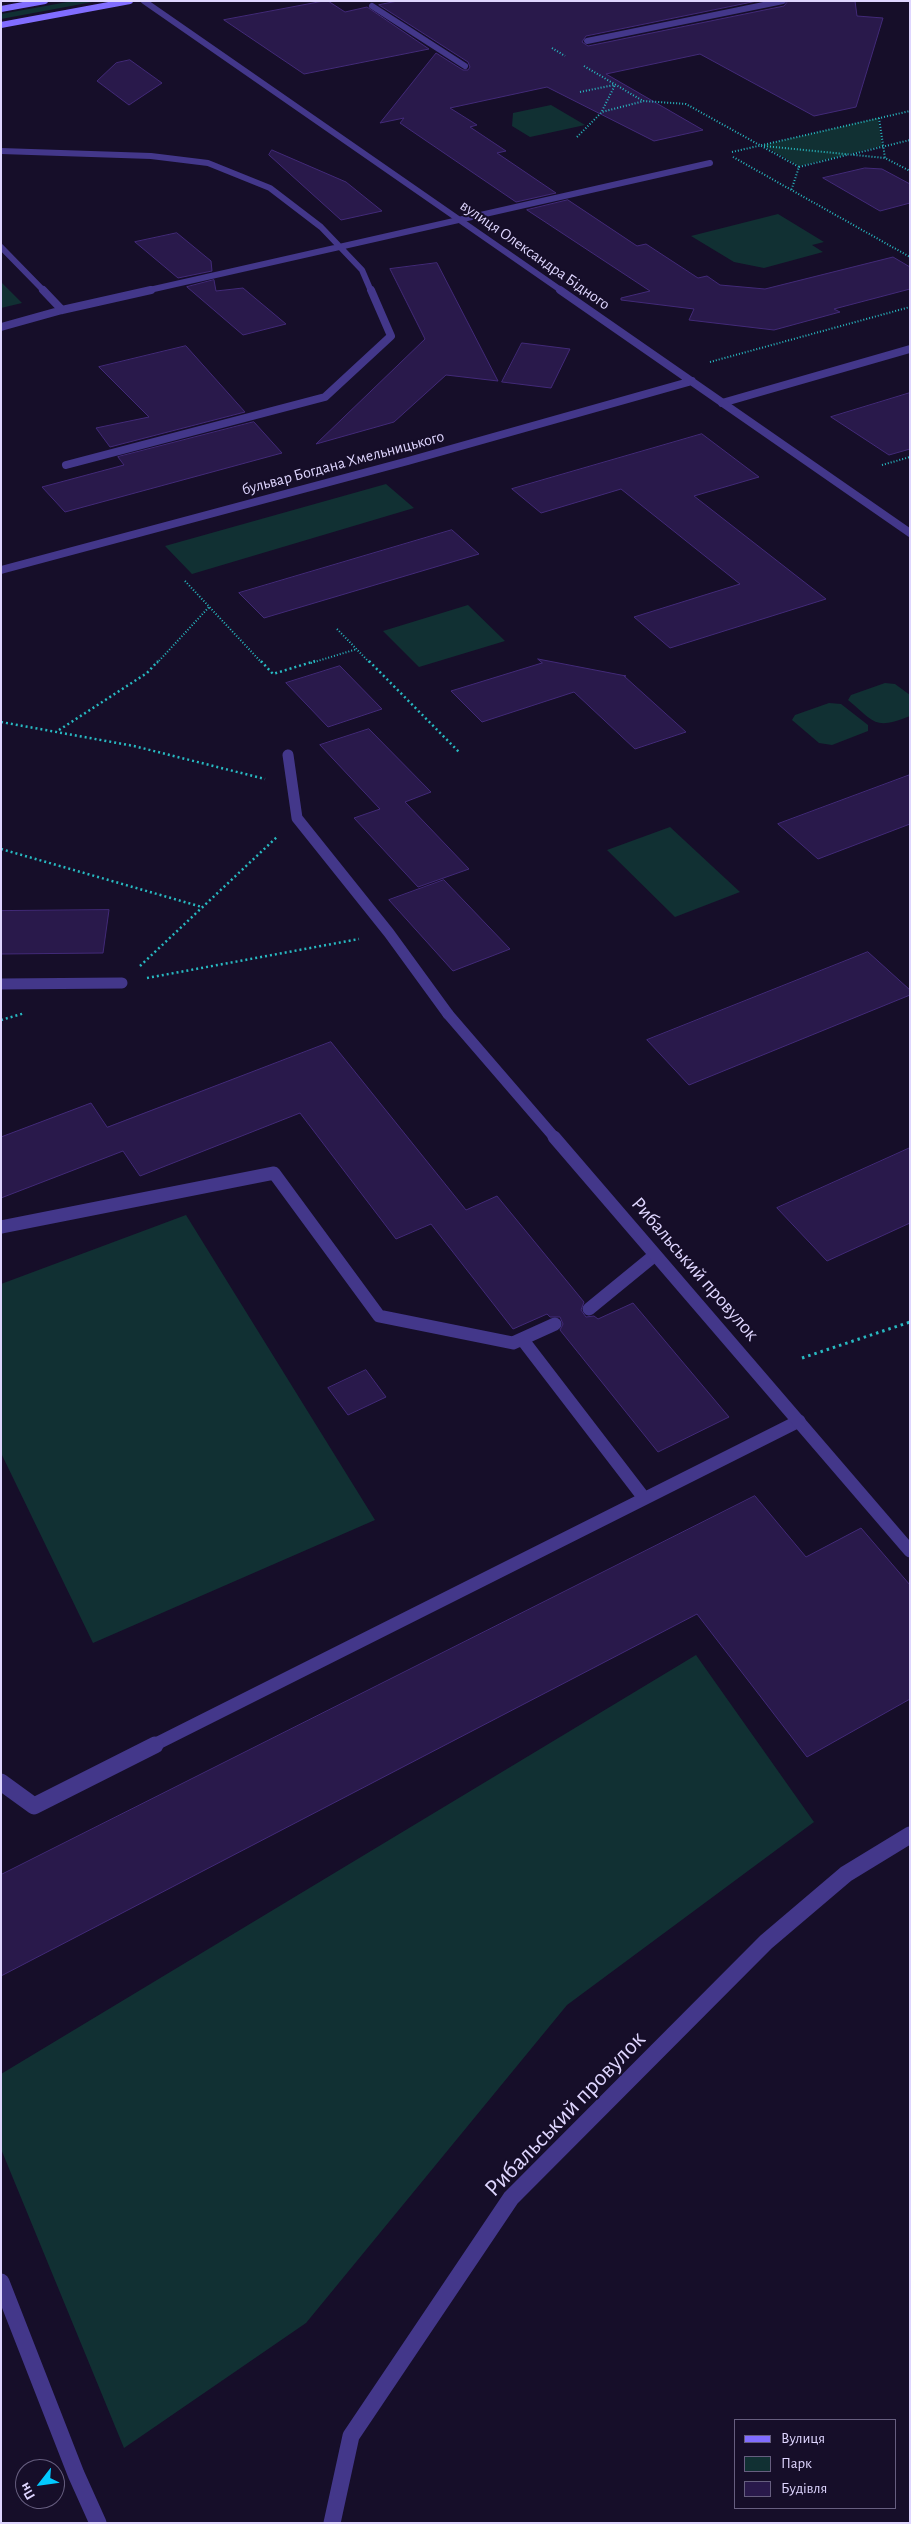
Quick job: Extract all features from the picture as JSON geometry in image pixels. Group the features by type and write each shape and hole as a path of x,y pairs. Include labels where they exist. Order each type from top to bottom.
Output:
{"main road":[{"path":"1,9 45,1"},
{"path":"1,25 130,1"}],"street":[{"name":"вулиця Олександра Бідного","path":"144,1 910,533"},
{"path":"587,41 783,1"},
{"path":"372,6 465,66"},
{"path":"1,151 151,156 208,163 270,188 321,227 362,270 391,336 325,397 66,465"},
{"path":"1,327 62,310 710,163"},
{"path":"1,248 62,310"},
{"path":"722,403 910,349"},
{"name":"бульвар Богдана Хмельницького","path":"1,570 408,461 692,382"},
{"path":"288,755 297,818"},
{"name":"Рибальський провулок","path":"297,818 389,933 448,1014 910,1550"},
{"path":"1,984 122,983"},
{"path":"1,1228 274,1173 379,1316 513,1343 555,1324"},
{"path":"589,1309 654,1255"},
{"path":"522,1339 644,1498"},
{"path":"1,1782 34,1806 799,1421"},
{"name":"Рибальський провулок","path":"332,2523 351,2436 511,2198 766,1942 846,1874 910,1835"},
{"path":"1,2282 76,2474 98,2523"}],"path":[{"path":"552,48 568,57"},
{"path":"583,66 644,101"},
{"path":"580,92 615,84"},
{"path":"577,137 602,112 615,84"},
{"path":"602,112 644,101 686,104 798,167 910,140"},
{"path":"910,112 726,153 910,257"},
{"path":"879,118 885,158"},
{"path":"761,145 885,158 910,171"},
{"path":"791,191 798,167"},
{"path":"722,359 910,307"},
{"path":"882,465 910,457"},
{"path":"185,581 273,674 357,649"},
{"path":"58,731 147,673 210,606"},
{"path":"337,629 460,753"},
{"path":"1,722 165,751 292,787"},
{"path":"122,983 297,818"},
{"path":"1,849 203,907"},
{"path":"122,983 389,933"},
{"path":"802,1358 910,1322"}],"green space":[{"path":"73,1 98,1 1,19 1,14"},
{"path":"551,105 585,125 530,137 512,126 513,113"},
{"path":"878,118 882,146 799,166 763,145"},
{"path":"778,214 824,242 812,245 823,252 764,268 734,262 691,236"},
{"path":"1,282 22,303 1,308"},
{"path":"386,484 414,508 192,574 165,546"},
{"path":"468,605 505,641 419,667 383,631"},
{"path":"885,683 895,684 910,695 910,716 889,723 876,722 848,700 851,695"},
{"path":"829,703 841,704 868,725 868,731 832,745 819,743 792,720 795,715"},
{"path":"670,827 740,892 675,917 607,850"},
{"path":"186,1215 375,1520 93,1643 1,1453 1,1284"},
{"path":"696,1655 814,1822 567,2005 306,2323 124,2448 1,2149 1,2074"}],"building":[{"path":"328,1 345,12 367,7 429,49 304,74 224,20"},
{"path":"398,1 757,1 586,36 582,42 588,46 784,6 788,1 855,1 857,16 883,18 856,107 814,116 700,54 606,74 703,130 654,141 547,87 450,108 477,125 470,127 506,151 497,153 556,193 516,202 400,123 404,118 380,123 436,53 463,70 468,70 470,67 468,62 379,5"},
{"path":"130,60 162,83 129,105 97,81 116,63"},
{"path":"272,150 346,182 382,211 341,220 269,155"},
{"path":"865,168 882,169 910,184 910,203 880,211 823,178"},
{"path":"568,200 637,246 646,244 698,278 707,276 720,285 765,289 893,257 910,267 910,289 834,309 840,312 774,330 689,320 694,309 621,300 621,298 650,291 527,210"},
{"path":"177,233 211,261 212,271 178,278 135,242"},
{"path":"437,263 498,381 446,375 394,422 316,444 425,339 390,269"},
{"path":"214,280 216,291 243,288 286,324 243,335 187,287"},
{"path":"522,343 570,349 551,388 502,382"},
{"path":"186,346 245,412 110,447 96,428 149,417 99,367"},
{"path":"910,393 910,449 889,455 831,417"},
{"path":"254,422 282,453 65,512 42,487 124,465 118,457"},
{"path":"702,434 759,477 694,496 826,599 670,648 634,617 740,584 621,489 541,513 512,489"},
{"path":"452,530 479,554 264,618 239,593"},
{"path":"538,659 626,676 624,676 686,732 635,749 574,692 482,722 451,691 542,663"},
{"path":"340,666 382,709 328,727 286,683"},
{"path":"369,729 431,792 405,802 469,869 418,887 354,818 380,809 320,745"},
{"path":"910,775 910,824 818,859 778,824"},
{"path":"444,880 510,949 453,971 389,900"},
{"path":"109,910 103,953 1,954 1,911"},
{"path":"868,952 910,990 910,995 689,1085 647,1040"},
{"path":"331,1042 466,1210 497,1196 584,1302 581,1310 586,1317 594,1316 598,1319 633,1303 729,1417 658,1452 560,1330 563,1324 560,1317 550,1317 547,1314 513,1329 431,1224 396,1239 300,1113 140,1176 123,1151 1,1198 1,1137 91,1103 107,1127"},
{"path":"910,1148 910,1223 827,1261 777,1208"},
{"path":"366,1370 386,1397 348,1415 328,1388"},
{"path":"755,1496 806,1557 861,1528 910,1585 910,1699 807,1757 697,1614 1,1976 1,1875"}]}
